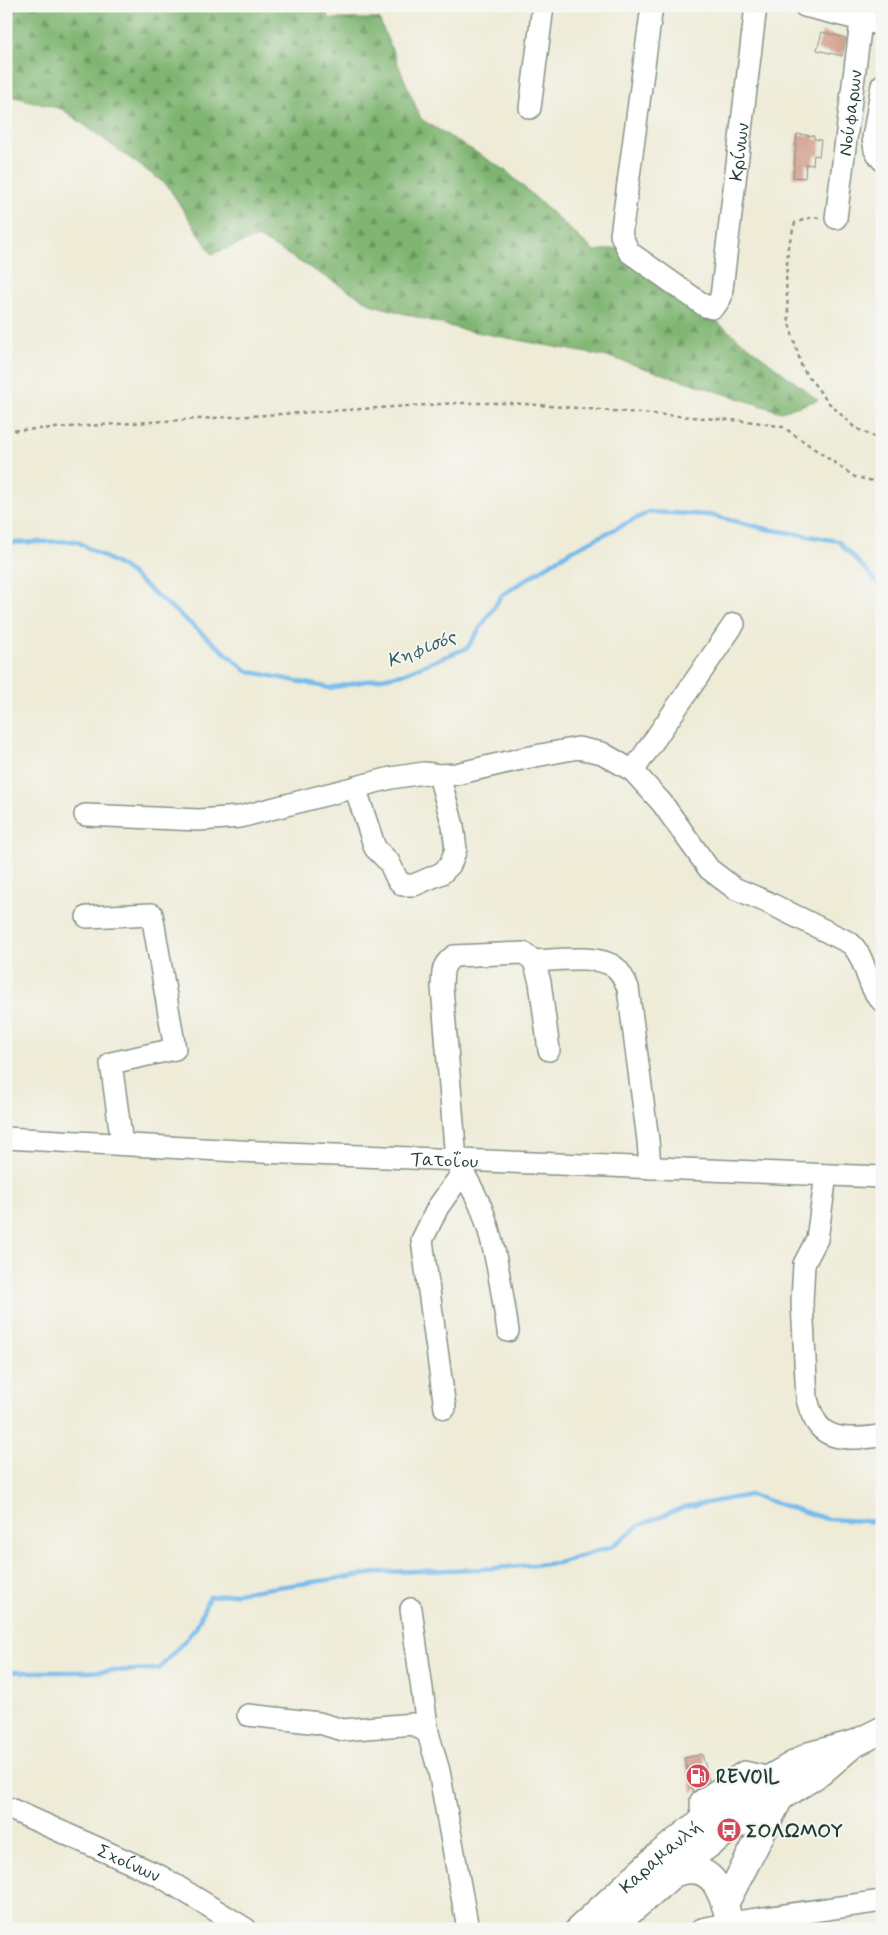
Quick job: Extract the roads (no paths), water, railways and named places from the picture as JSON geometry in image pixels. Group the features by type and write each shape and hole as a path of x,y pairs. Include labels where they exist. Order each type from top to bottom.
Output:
{"main road":[{"name":"Καραμανλή","path":"579,1929 660,1854 734,1799 821,1772 856,1743 882,1730"},
{"name":"Καραμανλή","path":"610,1929 670,1874 729,1830 776,1787"},
{"path":"727,1913 776,1787"},
{"path":"670,1874 682,1870 694,1870 705,1874 715,1881 721,1891 727,1913"}],"street":[{"path":"530,108 543,6"},
{"name":"Κρίνων","path":"652,6 621,235 629,252 705,306 712,308 721,296 756,6"},
{"path":"805,6 870,14 882,8"},
{"name":"Νούφαρων","path":"836,218 870,14"},
{"path":"882,85 873,138 875,150 882,160"},
{"path":"633,771 734,624"},
{"path":"85,815 199,820 240,817 391,778 424,773 439,775 456,774 578,748 602,753 633,771 662,803 709,869 734,888 843,938 857,949 868,979 882,1001"},
{"path":"355,787 375,848 389,862 397,878 403,884 414,885 442,873 450,865 456,848 453,826 439,775"},
{"path":"87,917 152,914 174,1050 111,1063 122,1144"},
{"path":"508,1331 496,1258 485,1216 459,1166 443,997 443,967 454,956 524,953 534,961 540,982 549,1050"},
{"path":"534,961 587,960 604,962 615,967 622,975 628,988 650,1168"},
{"name":"Τατοΐου","path":"6,1138 459,1166 650,1168 882,1177"},
{"path":"445,1408 422,1240 459,1166"},
{"path":"826,1175 818,1239 804,1264 802,1302 807,1399 810,1412 817,1425 829,1435 841,1438 872,1438 882,1434"},
{"path":"411,1609 428,1733 439,1771 468,1929"},
{"path":"248,1715 319,1723 343,1730 413,1724 428,1733"},
{"name":"Σχοίνων","path":"6,1807 160,1876 246,1929"},
{"path":"702,1929 727,1913 882,1901"}],"waterway":[{"name":"Κηφισός","path":"6,543 76,541 124,568 247,671 330,688 402,674 467,648 502,595 569,552 649,512 710,515 767,529 838,541 882,587"},
{"path":"6,1672 88,1672 159,1669 196,1628 209,1597 383,1572 482,1569 558,1563 611,1547 640,1525 684,1507 750,1495 827,1519 882,1522"}],"place":[{"name":"REVOIL","path":"698,1776"},
{"name":"ΣΟΛΩΜΟΥ","path":"729,1830"}]}
